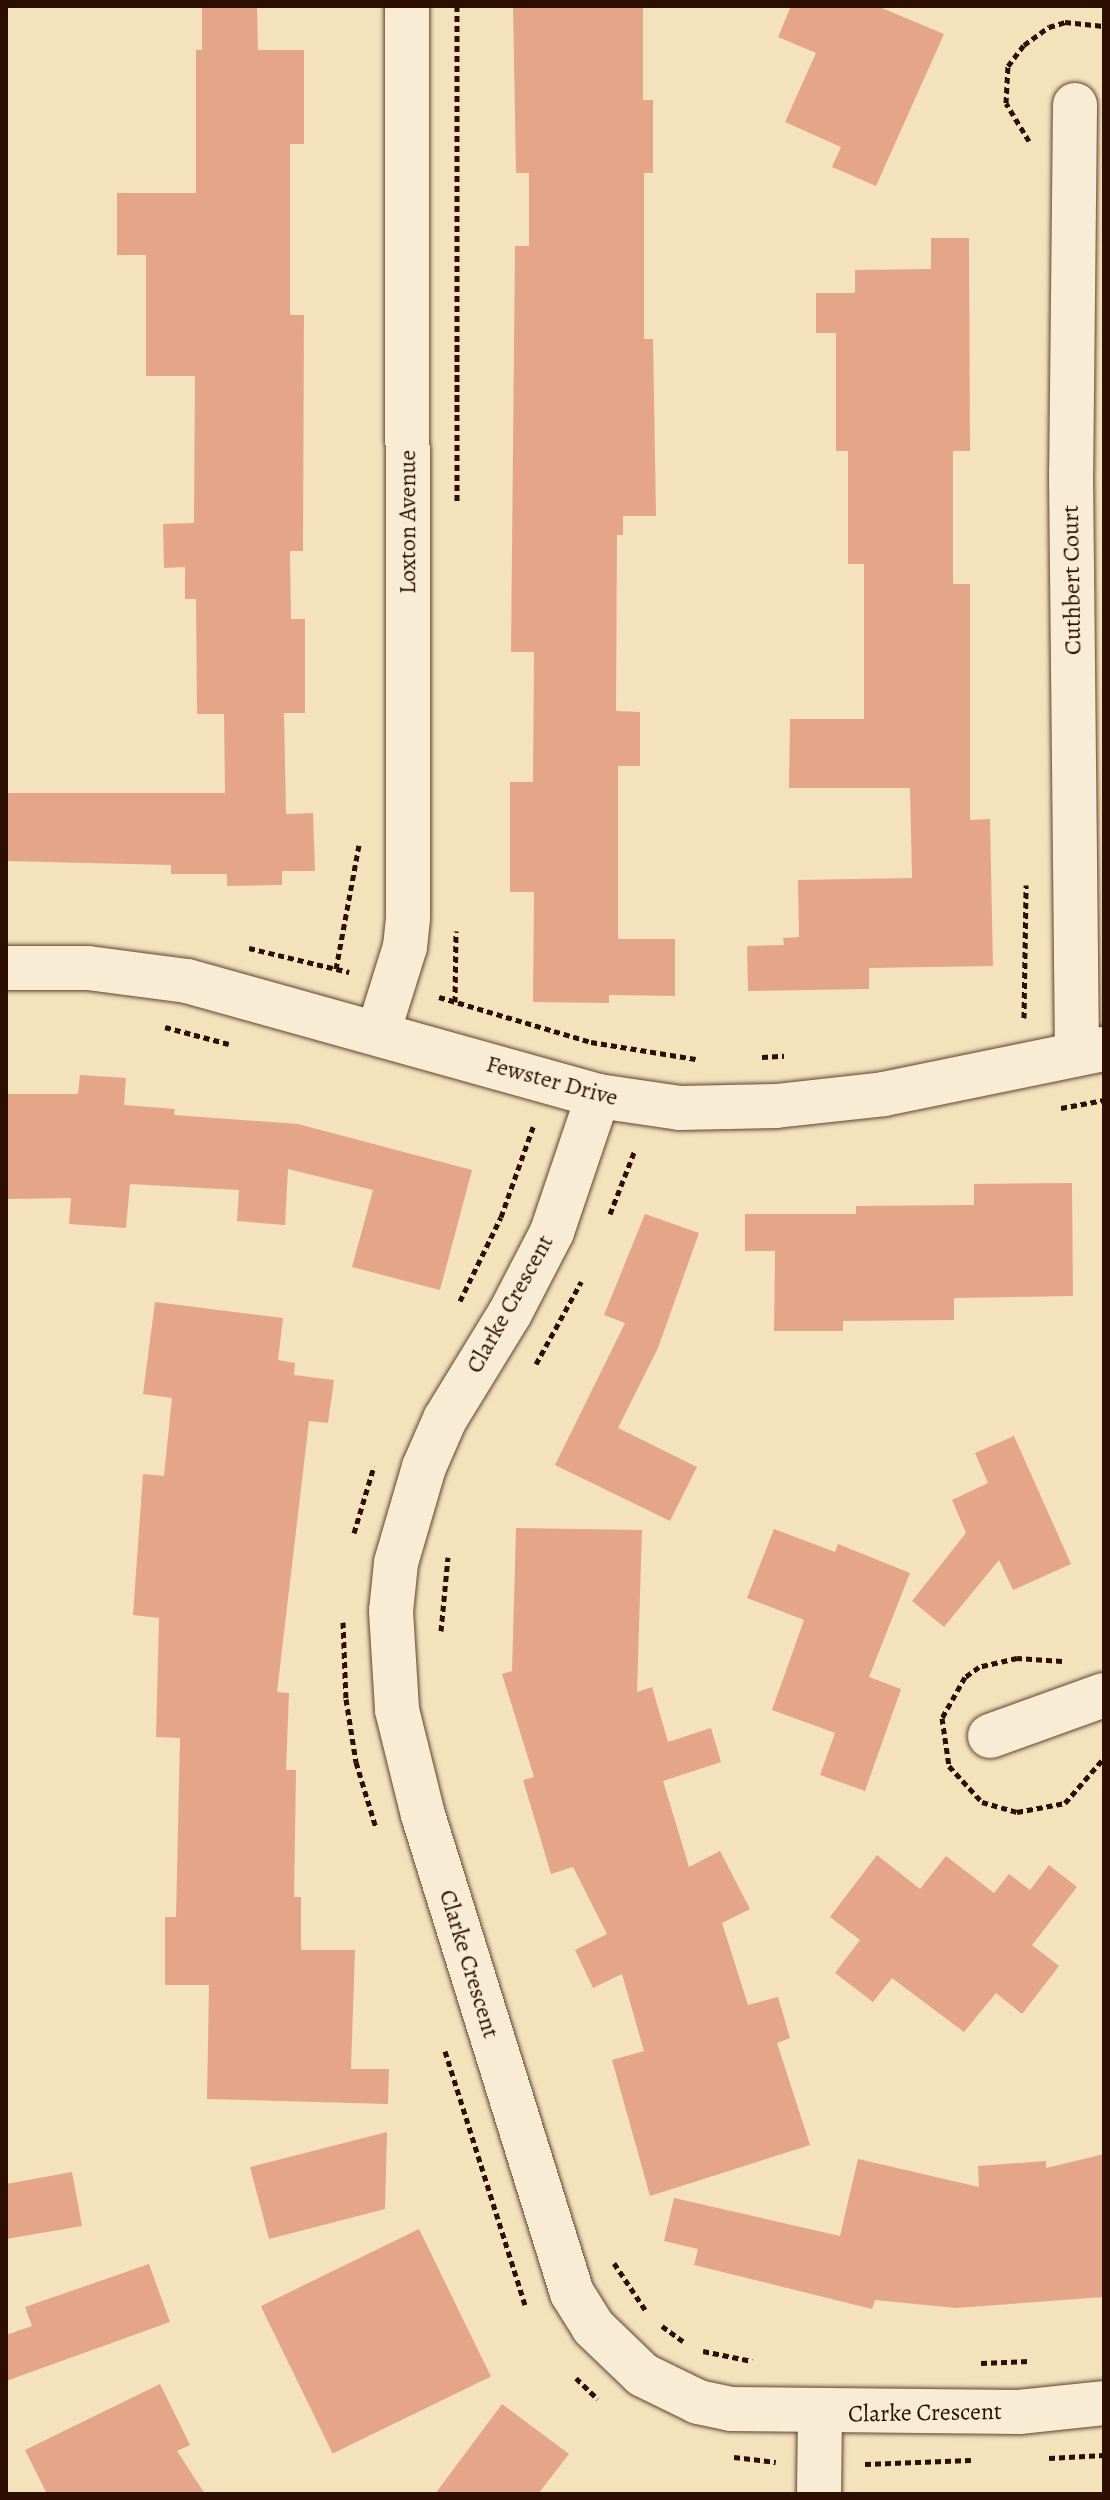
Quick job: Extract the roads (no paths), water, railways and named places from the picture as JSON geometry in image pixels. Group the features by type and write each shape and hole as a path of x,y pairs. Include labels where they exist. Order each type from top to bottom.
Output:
{"street":[{"name":"Loxton Avenue","path":"378,1033 405,947 408,918 407,6"},
{"name":"Cuthbert Court","path":"1075,105 1071,472 1090,1052"},
{"name":"Fewster Drive","path":"6,968 88,968 187,981 598,1096 680,1108 811,1103 884,1094 1090,1052"},
{"name":"Clarke Crescent","path":"598,1096 552,1232 510,1313 445,1419 407,1516 391,1611 397,1710 423,1815 572,2293 620,2355 677,2393 731,2409 820,2414 1019,2412 1104,2403"},
{"path":"990,1736 1104,1695"},
{"path":"819,2494 820,2414"}]}
